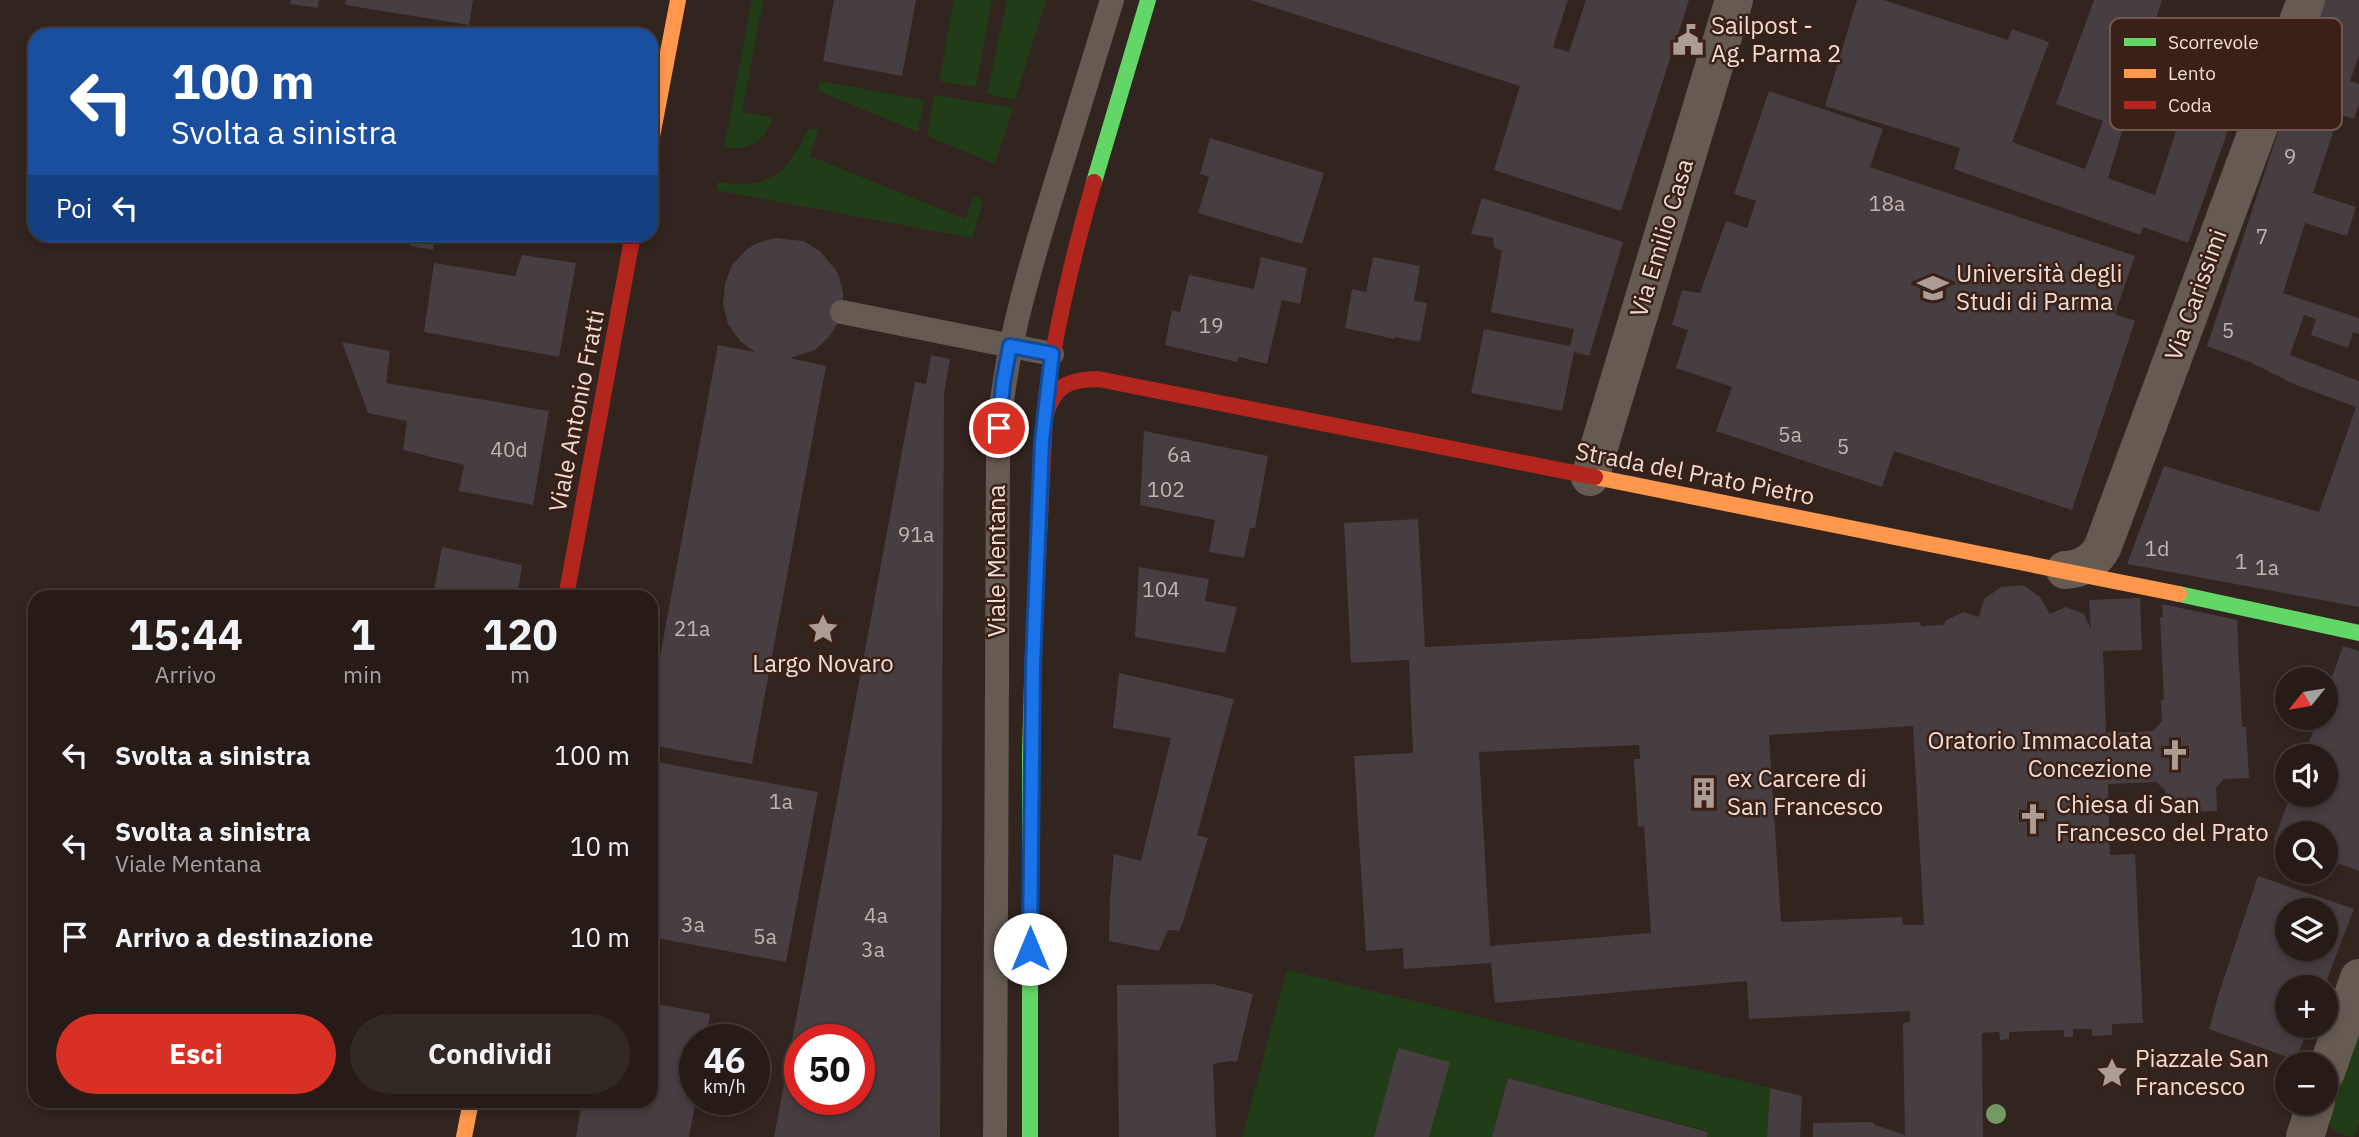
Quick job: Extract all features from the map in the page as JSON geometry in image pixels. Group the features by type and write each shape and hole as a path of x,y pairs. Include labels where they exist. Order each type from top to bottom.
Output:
{"main road":[{"path":"658,105 678,0"},
{"name":"Viale Mentana","path":"1030,1137 1030,755 1044,421 1052,354 1083,221 1148,0"},
{"name":"Viale Antonio Fratti","path":"567,590 633,242"},
{"name":"Strada del Prato Pietro","path":"1044,421 1050,398 1062,386 1079,380 1099,379 2065,570 2359,633"},
{"path":"464,1137 470,1108"}],"street":[{"name":"Via Emilio Casa","path":"1590,477 1734,0"},
{"name":"Via Carissimi","path":"2299,18 2306,0"},
{"name":"Via Carissimi","path":"2065,570 2089,563 2103,546 2258,130"},
{"path":"2332,1052 2359,978"},
{"path":"2305,1137 2312,1115"}],"lane":[{"name":"Viale Mentana","path":"995,1137 1000,406 1010,346 1039,237 1112,0"},
{"path":"842,312 1052,354"}],"green space":[{"path":"752,0 763,0 742,112 773,118 765,133 754,143 741,148 724,147"},
{"path":"954,0 992,0 976,87 939,81"},
{"path":"1007,0 1046,0 1015,100 987,94"},
{"path":"820,81 924,100 918,132 818,91"},
{"path":"934,95 1013,108 995,164 927,136"},
{"path":"815,129 818,132 810,156 965,219 974,197 979,196 983,203 972,238 716,190 718,182 751,183 774,176 792,158 808,130"},
{"path":"1287,970 1770,1088 1767,1137 1707,1137 1708,1131 1508,1078 1492,1137 1429,1137 1449,1062 1374,1137 1242,1137"},
{"path":"2359,1019 2359,1124 2354,1137 2334,1130 2327,1115 2338,1115 2338,1070"}],"building":[{"path":"291,0 319,0 318,8 290,4"},
{"path":"346,0 473,0 469,25 345,5"},
{"path":"834,0 916,0 902,76 823,61"},
{"path":"1250,0 1568,0 1553,47 1569,52 1586,0 1689,0 1621,211 1494,170 1520,86"},
{"path":"1857,0 1883,0 2008,40 2012,29 2049,42 2012,142 2085,169 2103,121 2056,104 2094,0 2162,0 2157,18 2110,18 2110,130 2123,130 2108,178 2155,195 2176,130 2228,130 2188,243 2143,227 2140,235 1959,171 1954,169 1960,148 1825,106"},
{"path":"2322,0 2359,0 2359,55 2350,81 2359,84 2359,103 2354,119 2342,115 2342,18 2316,18"},
{"path":"1769,91 1883,129 1870,167 2135,256 2115,314 2135,321 2072,510 1894,451 1882,487 1716,431 1732,387 1676,368 1688,330 1672,325 1682,290 1700,293 1726,221 1747,228 1756,201 1734,194"},
{"path":"2279,130 2334,130 2313,193 2356,207 2347,236 2305,223 2283,293 2359,318 2359,334 2353,332 2348,348 2311,335 2316,319 2304,315 2290,355 2359,381 2359,607 2127,564 2164,466 2319,512 2356,407 2296,385 2250,362 2207,346"},
{"path":"1210,138 1324,173 1302,244 1198,213 1209,177 1200,174"},
{"path":"1482,198 1623,242 1589,356 1574,352 1562,411 1471,393 1484,329 1570,346 1574,329 1491,312 1502,251 1494,247 1493,238 1471,234"},
{"path":"774,238 804,241 820,251 838,273 843,302 839,321 829,337 815,350 790,358 826,366 752,764 658,746 658,666 718,345 755,352 740,341 728,324 723,304 725,284 732,265 755,244"},
{"path":"410,242 434,242 433,250 410,246"},
{"path":"522,255 576,263 559,357 424,332 434,263 515,276"},
{"path":"1261,257 1307,268 1300,304 1282,300 1267,364 1239,357 1237,362 1165,345 1172,310 1180,312 1189,275 1254,289"},
{"path":"1373,257 1420,266 1414,301 1427,303 1420,342 1345,328 1352,289 1366,292"},
{"path":"342,342 390,351 386,383 549,411 533,505 459,491 464,465 403,450 407,421 368,413"},
{"path":"931,355 950,359 944,394 940,1137 774,1137 784,1083 784,1115 875,1115 875,1024 795,1024 915,382 926,384"},
{"path":"1144,431 1268,456 1255,528 1250,528 1244,558 1209,552 1215,520 1140,505"},
{"name":"ex Carcere di San Francesco","path":"1418,519 1425,647 1920,622 1921,626 1944,625 1946,620 1964,612 1979,617 1984,599 2001,587 2023,585 2040,597 2050,614 2066,607 2084,614 2091,629 2089,600 2140,598 2142,650 2103,651 2106,733 2153,731 2162,721 2162,604 2237,620 2242,727 2246,727 2249,778 2224,779 2216,788 2217,811 2166,813 2165,790 2156,782 2108,784 2110,855 2135,854 2143,1023 2112,1024 2112,1035 2092,1036 2092,1029 2073,1029 2073,1037 2064,1037 2064,1030 2009,1032 2009,1039 2000,1040 1999,1032 1982,1033 1983,1137 1813,1137 1813,1123 1873,1122 1905,1135 1903,1023 1910,1022 1910,1011 1749,1019 1747,981 1495,1003 1491,963 1404,969 1403,948 1366,951 1354,756 1413,753 1409,660 1351,663 1344,523","holes":["1913,726 1924,925 1903,925 1902,917 1781,922 1769,735","1639,745 1640,759 1634,759 1638,827 1644,826 1651,933 1490,946 1479,752"]},
{"path":"442,547 522,565 518,590 434,590"},
{"path":"1139,567 1209,579 1205,601 1237,607 1225,653 1135,637"},
{"path":"2343,646 2359,651 2359,871 2338,863 2338,821 2281,821 2286,807 2338,807 2338,744 2308,744 2314,730 2338,730 2338,667 2336,667"},
{"path":"1119,673 1234,699 1197,835 1208,838 1183,922 1179,931 1168,930 1159,951 1109,941 1114,854 1141,861 1171,738 1113,728"},
{"path":"658,762 818,792 786,962 658,938"},
{"path":"2258,876 2322,898 2275,898 2275,961 2334,961 2329,975 2275,975 2275,1038 2304,1038 2299,1052 2275,1053 2209,1029"},
{"path":"2338,904 2354,909 2338,951"},
{"path":"1213,984 1253,994 1237,1062 1213,1064 1216,1137 1119,1137 1117,985"},
{"path":"658,1004 710,1014 708,1024 679,1024 679,1115 693,1115 689,1137 576,1137 581,1108 658,1108"},
{"path":"1398,1048 1450,1062 1429,1137 1374,1137"},
{"path":"1508,1078 1708,1132 1707,1137 1492,1137"},
{"path":"1770,1088 1802,1096 1800,1137 1767,1137"}],"traffic: fast":[{"path":"1094,182 1148,0"},
{"path":"2179,594 2359,633"},
{"path":"1030,1137 1032,683"}],"traffic: slow":[{"path":"658,105 678,0"},
{"path":"1595,477 2179,594"},
{"path":"464,1137 470,1108"}],"traffic: jam":[{"path":"1032,683 1046,397 1066,289 1094,182"},
{"path":"567,590 632,242"},
{"path":"1044,421 1051,401 1062,388 1077,381 1098,379 1595,477"}],"place":[{"name":"Sailpost - Ag. Parma 2","path":"1688,40"},
{"name":"Università degli Studi di Parma","path":"1933,288"},
{"name":"Largo Novaro","path":"823,629"},
{"name":"Oratorio Immacolata Concezione","path":"2175,755"},
{"name":"ex Carcere di San Francesco","path":"1704,793"},
{"name":"Chiesa di San Francesco del Prato","path":"2033,819"},
{"name":"Piazzale San Francesco","path":"2112,1073"}],"route":[{"path":"999,428 1010,346 1052,354 1042,441 1033,665 1030,949"}]}
